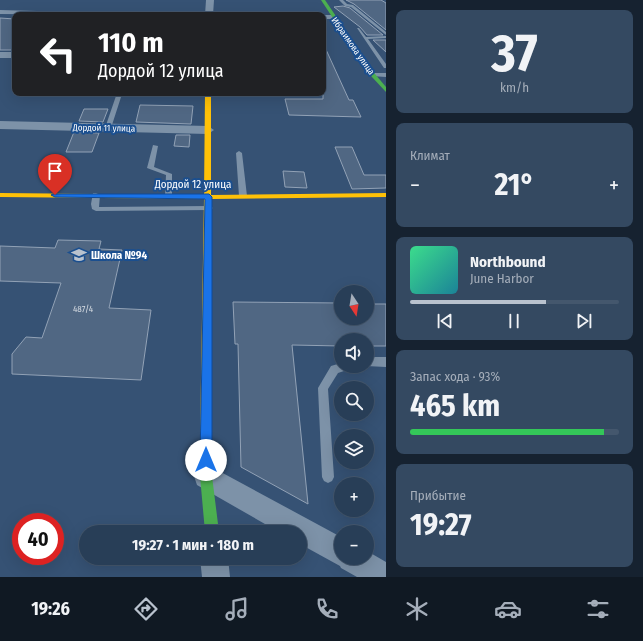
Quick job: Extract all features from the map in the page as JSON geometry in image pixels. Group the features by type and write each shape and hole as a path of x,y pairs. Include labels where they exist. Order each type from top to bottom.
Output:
{"street":[{"path":"210,0 210,12"},
{"name":"Ибраимова улица","path":"323,0 373,75 386,90"},
{"path":"0,12 12,12"},
{"path":"326,17 333,17"},
{"path":"0,55 12,55"},
{"path":"208,96 209,197 206,476 211,525"},
{"name":"Дордой 11 улица","path":"0,125 208,130"},
{"name":"Дордой 12 улица","path":"0,195 209,197 386,194"},
{"path":"206,476 360,566"},
{"path":"215,565 216,577"}],"lane":[{"path":"341,0 346,5 352,6 386,34"},
{"path":"358,29 386,67"},
{"path":"365,38 386,37"},
{"path":"373,75 386,75"},
{"path":"108,128 118,96"},
{"path":"155,146 150,168 169,174 169,196"},
{"path":"239,153 243,196"},
{"path":"96,196 96,209 208,208"},
{"path":"374,362 386,362"},
{"path":"328,477 322,388 334,370"}],"building":[{"path":"346,0 381,0 386,3 386,30 354,4"},
{"path":"343,6 350,8 383,35 367,35 360,27 334,7"},
{"path":"0,18 12,19 12,50 0,50"},
{"path":"373,40 386,40 386,52"},
{"path":"326,50 349,100 353,100 361,117 289,115 285,99 323,99 323,96 326,96"},
{"path":"140,105 193,106 191,124 136,122"},
{"path":"84,109 108,109 103,122 79,121"},
{"path":"74,132 99,133 92,152 66,152"},
{"path":"176,135 190,135 189,147 174,146"},
{"path":"335,147 352,147 364,175 386,175 386,188 352,189"},
{"path":"283,171 304,172 307,188 285,187"},
{"path":"58,240 101,241 99,249 122,250 109,308 151,310 141,380 12,374 12,354 26,337 42,338 61,283 0,281 0,246 55,248"},
{"path":"233,302 334,303 334,325 374,325 374,304 386,304 386,346 374,346 374,333 334,333 334,346 292,345 308,504 241,467 238,344 235,344"}],"traffic: fast":[{"path":"323,0 373,75 386,90"},
{"path":"206,437 206,476 211,525"}],"traffic: slow":[{"path":"206,437 208,96"},
{"path":"0,195 221,197 386,195"}],"place":[{"name":"Школа №94","path":"79,255"}],"route":[{"path":"55,195 209,197 206,460"}]}
